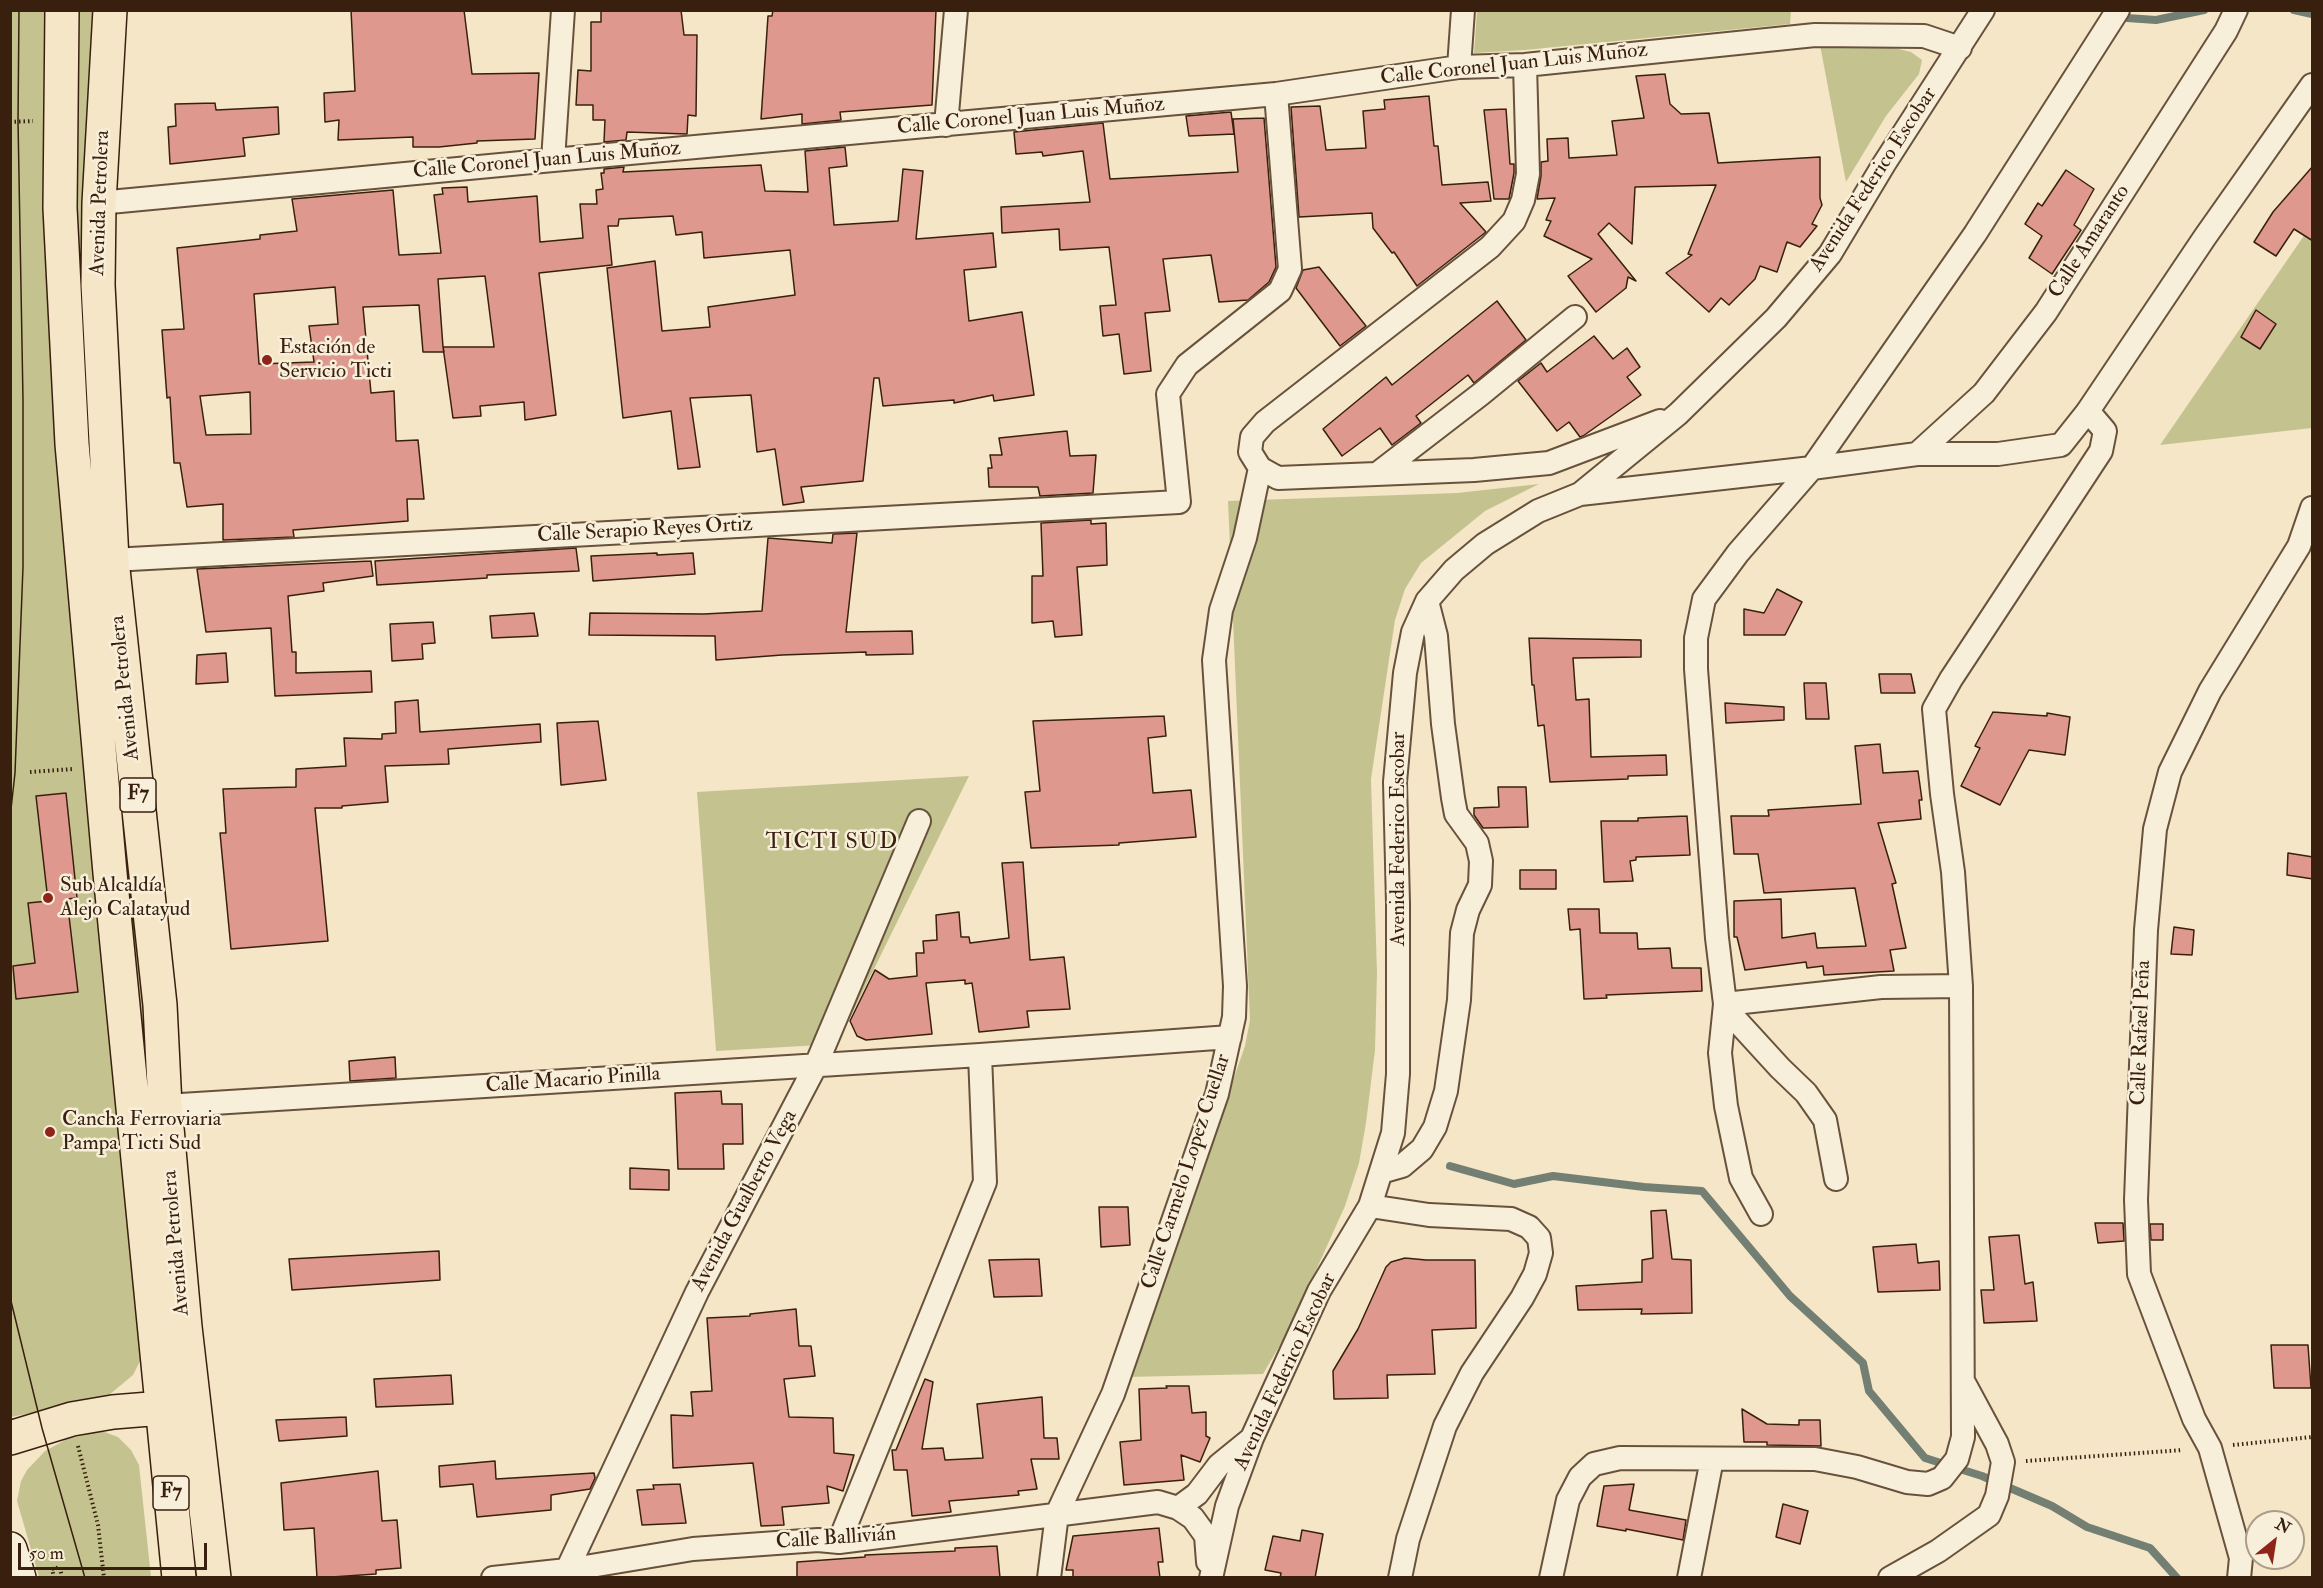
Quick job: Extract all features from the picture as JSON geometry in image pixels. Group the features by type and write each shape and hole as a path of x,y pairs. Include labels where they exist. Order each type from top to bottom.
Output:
{"highway":[{"name":"Avenida Petrolera","path":"62,10 60,208 72,444 111,885 179,1578"},
{"name":"Avenida Petrolera","path":"110,10 99,203 99,324 112,560 160,1005 165,1106 185,1327 214,1578"},
{"path":"10,1438 72,1419 113,1412 162,1408"}],"street":[{"path":"553,160 563,10"},
{"path":"946,125 956,10"},
{"path":"1459,67 1463,10"},
{"name":"Avenida Federico Escobar","path":"1211,1578 1227,1506 1252,1438 1319,1291 1370,1206 1393,1133 1398,1074 1395,782 1404,673 1413,632 1427,601 1454,570 1485,544 1538,511 1580,494 1678,414 1776,318 1830,254 1884,164 1983,10"},
{"path":"1761,1214 1741,1178 1726,1106 1720,1053 1725,1004 1717,938 1696,669 1696,638 1704,599 1738,553 1812,468 1975,234 2118,10"},
{"name":"Calle Amaranto","path":"1917,454 1984,393 2046,312 2220,40 2236,10"},
{"name":"Calle Coronel Juan Luis Muñoz","path":"99,203 1276,94 1459,67 1526,65 1815,35 1924,36 1960,48"},
{"path":"1526,65 1528,174 1523,200 1514,221 1490,247 1265,422 1252,437 1250,452 1260,468 1278,478 1474,470 1549,463 1678,414"},
{"path":"1580,494 1917,454 1998,454 2061,445 2088,411 2205,237 2313,85"},
{"name":"Calle Serapio Reyes Ortiz","path":"112,560 1179,502 1168,394 1187,365 1280,291 1290,269 1276,94"},
{"path":"1377,474 1482,394 1575,317"},
{"path":"1551,1578 1568,1500 1580,1477 1594,1464 1620,1458 1815,1459 1857,1467 1907,1482 1928,1484 1942,1478 1957,1459 1963,1437 1961,986 1953,872 1942,794 1934,709 1957,669 2101,451 2105,431 2088,411"},
{"name":"Calle Carmelo Lopez Cuellar","path":"1049,1578 1057,1514 1113,1394 1217,1094 1234,1017 1235,986 1214,660 1221,610 1245,538 1260,468"},
{"name":"Calle Rafael Peña","path":"2239,1578 2241,1558 2210,1448 2194,1419 2139,1274 2137,1177 2146,930 2155,828 2170,772 2210,691 2299,546 2313,508"},
{"path":"1381,1172 1402,1166 1422,1149 1435,1127 1446,1091 1457,1011 1462,933 1468,910 1480,885 1481,861 1477,843 1456,814 1453,798 1443,724 1436,636 1427,601"},
{"name":"Avenida Gualberto Vega","path":"567,1574 697,1292 816,1065 919,821"},
{"path":"1725,1004 1881,987 1961,986"},
{"path":"1725,1004 1737,1021 1806,1093 1825,1120 1836,1179"},
{"name":"Calle Macario Pinilla","path":"165,1106 1230,1037"},
{"path":"839,1542 985,1182 980,1055"},
{"path":"1370,1206 1429,1215 1511,1219 1529,1227 1539,1238 1541,1253 1535,1274 1472,1373 1444,1426 1408,1539 1400,1578"},
{"path":"1890,1578 1938,1551 1989,1515 1997,1496 2003,1462 1997,1444 1962,1379"},
{"path":"1211,1578 1206,1536 1193,1518 1178,1508 1197,1494 1218,1465 1252,1438"},
{"path":"1689,1578 1712,1459"},
{"name":"Calle Ballivián","path":"493,1578 567,1574 693,1549 818,1540 839,1542 1158,1502 1178,1508"},
{"path":"10,1549 19,1578"}],"path":[{"path":"10,122 40,120"},
{"path":"30,772 75,769"},
{"path":"72,1419 98,1525 104,1578"},
{"path":"2003,1462 2210,1448 2313,1437"},
{"path":"54,1578 52,1569 60,1568 62,1578"}],"shaded area":[{"path":"47,10 144,1345 133,1375 109,1395 92,1401 11,1417 10,11"},
{"path":"1477,10 1791,11 1790,24 1474,53"},
{"path":"77,11 95,11 93,82 201,1577 191,1577 89,506 74,227"},
{"path":"1870,42 1911,52 1922,60 1919,74 1886,116 1846,182 1820,45"},
{"path":"2312,224 2312,428 2160,445"},
{"path":"1539,484 1485,511 1421,563 1405,589 1395,620 1371,779 1377,973 1375,1050 1366,1123 1359,1163 1345,1206 1290,1328 1263,1374 1125,1377 1245,1046 1250,1020 1228,501 1457,493"},
{"path":"969,776 837,1044 716,1051 697,792"},
{"path":"102,1431 118,1437 131,1450 139,1465 151,1577 39,1577 17,1501 21,1481 27,1470 45,1451 67,1439"}],"building":[{"path":"351,10 464,10 472,74 539,73 535,139 477,141 477,143 439,147 413,147 413,137 338,140 339,120 325,122 324,93 355,91"},
{"path":"601,10 681,10 684,35 697,35 696,116 688,115 687,134 627,132 626,140 604,142 605,120 593,120 593,105 576,105 578,70 591,71 591,22 601,22"},
{"path":"773,10 936,10 932,105 840,112 841,120 802,124 802,114 761,119 768,16 772,16"},
{"path":"1665,74 1670,104 1681,114 1709,113 1718,163 1820,157 1822,205 1812,224 1817,226 1800,247 1787,242 1777,272 1760,266 1755,279 1729,305 1721,298 1709,312 1666,273 1692,255 1688,254 1716,185 1635,187 1632,244 1609,223 1598,234 1636,281 1628,277 1626,288 1596,312 1568,276 1592,259 1544,236 1551,221 1546,220 1555,198 1537,199 1541,162 1548,161 1547,139 1568,138 1569,158 1617,155 1612,121 1644,118 1636,76"},
{"path":"1429,96 1434,146 1438,146 1442,185 1488,182 1491,201 1460,203 1486,232 1417,286 1394,252 1392,253 1373,228 1372,213 1299,217 1291,107 1320,106 1326,150 1366,148 1363,111 1385,109 1384,100"},
{"path":"215,103 216,110 278,107 279,134 243,138 245,156 170,164 168,127 176,126 175,104"},
{"path":"1506,109 1510,164 1514,164 1514,173 1509,199 1494,199 1484,110"},
{"path":"1231,112 1234,134 1189,136 1186,116"},
{"path":"1264,118 1276,267 1269,282 1248,300 1219,302 1211,255 1163,259 1170,311 1145,313 1151,371 1124,374 1119,334 1103,336 1100,306 1116,305 1109,247 1060,250 1059,229 1002,233 1001,207 1090,202 1083,151 1043,156 1042,152 1016,154 1014,132 1103,123 1110,179 1238,172 1233,119"},
{"path":"845,147 847,166 829,168 834,225 898,221 903,169 923,171 916,239 993,233 996,267 964,270 969,321 1022,312 1034,395 994,401 993,395 954,403 954,400 883,406 879,378 874,378 863,481 801,487 804,502 783,505 775,449 757,452 751,395 690,398 700,467 678,469 671,411 623,418 607,268 655,261 662,331 710,327 708,307 795,295 790,250 704,258 702,232 676,235 673,216 619,219 618,226 608,226 612,265 539,273 556,415 525,420 524,402 480,406 481,416 453,418 444,352 423,352 419,305 363,307 371,393 394,391 396,441 418,440 424,499 407,499 408,521 293,530 294,537 223,540 223,504 187,507 180,463 174,463 170,397 167,398 162,330 184,329 177,248 260,239 260,235 297,231 292,199 393,190 399,255 441,253 434,195 443,194 442,188 467,187 468,202 537,196 540,242 583,238 580,204 597,204 596,190 603,189 601,173 604,173 604,169 624,167 623,172 761,165 765,191 808,192 805,151","holes":["485,276 494,347 443,347 438,279","335,287 338,324 309,326 314,362 259,364 254,294","250,392 251,434 206,435 200,396"]},
{"path":"2313,166 2313,241 2294,229 2276,256 2254,242 2273,212"},
{"path":"2066,170 2094,189 2074,225 2081,230 2052,274 2029,258 2042,236 2025,224 2038,203 2042,206"},
{"path":"1319,267 1366,326 1340,346 1296,288 1303,270"},
{"path":"1497,301 1526,340 1474,383 1468,375 1416,416 1421,423 1392,445 1380,428 1342,456 1323,429 1386,377 1392,385"},
{"path":"2256,310 2276,324 2260,349 2241,337"},
{"path":"1594,336 1613,359 1627,348 1640,367 1627,377 1641,395 1580,437 1569,422 1557,431 1518,381 1541,363 1547,372"},
{"path":"1067,431 1070,456 1096,455 1093,493 1040,496 1038,487 989,487 988,468 992,468 990,455 1002,455 999,438"},
{"path":"1091,520 1091,524 1106,523 1107,565 1077,567 1082,635 1055,637 1053,621 1032,623 1032,576 1043,576 1041,523"},
{"path":"857,533 846,632 912,631 913,654 866,655 866,652 716,660 715,636 589,635 590,613 704,614 762,611 768,538 832,543 833,534"},
{"path":"576,548 579,571 487,575 487,578 377,585 375,561"},
{"path":"657,553 657,555 693,553 695,574 593,581 591,556"},
{"path":"371,561 373,576 323,583 324,591 288,596 292,652 296,652 296,673 371,671 372,692 275,696 271,628 206,632 197,569"},
{"path":"1777,589 1802,602 1785,635 1744,635 1744,609 1764,613"},
{"path":"534,613 538,636 492,638 490,616"},
{"path":"433,622 435,643 422,644 423,659 392,661 390,624"},
{"path":"1529,638 1641,640 1641,657 1573,658 1576,700 1589,699 1591,757 1666,755 1667,775 1550,782 1544,725 1538,726 1534,685 1532,685"},
{"path":"226,653 228,682 196,684 197,655"},
{"path":"1879,674 1911,674 1915,693 1881,693"},
{"path":"1804,683 1826,683 1829,719 1806,719"},
{"path":"418,700 420,732 540,724 541,742 448,749 449,764 385,766 388,802 342,806 342,808 315,808 328,941 231,949 220,833 226,833 223,789 296,787 296,769 346,766 344,738 382,739 382,734 396,733 395,702"},
{"path":"1725,703 1784,707 1784,720 1726,723"},
{"path":"1993,712 2047,716 2047,713 2070,717 2065,755 2029,750 2000,805 1961,786 1980,748 1975,746"},
{"path":"1164,716 1166,736 1148,738 1153,793 1191,790 1196,837 1119,843 1119,845 1031,848 1025,792 1040,791 1033,721"},
{"path":"598,721 606,780 561,785 557,723"},
{"path":"1880,744 1883,773 1918,771 1922,800 1919,800 1921,819 1878,823 1896,883 1892,884 1906,948 1890,950 1894,971 1824,975 1823,966 1807,968 1806,962 1745,970 1737,937 1734,937 1734,901 1781,899 1782,938 1815,933 1817,948 1866,946 1855,888 1764,893 1758,854 1734,854 1731,816 1769,816 1768,810 1861,804 1855,746"},
{"path":"1498,787 1526,787 1528,827 1483,828 1474,815 1474,808 1499,807"},
{"path":"66,793 77,898 67,899 78,992 16,999 13,966 35,963 28,903 48,901 36,796"},
{"path":"1687,816 1690,855 1636,857 1636,860 1630,861 1633,881 1604,882 1601,821 1638,821 1638,818"},
{"path":"2288,853 2313,857 2313,879 2287,875"},
{"path":"1023,862 1030,960 1064,957 1070,1009 1027,1011 1029,1027 979,1032 972,983 965,984 965,980 926,983 932,1034 866,1040 857,1036 850,1021 875,970 889,979 917,976 916,953 924,953 923,941 937,940 936,915 959,912 961,937 969,937 970,943 1009,938 1002,863"},
{"path":"1520,870 1556,870 1556,889 1520,889"},
{"path":"1568,909 1599,909 1600,933 1637,933 1638,949 1670,948 1672,968 1701,968 1702,991 1606,995 1607,998 1584,999 1580,929 1570,930"},
{"path":"2174,927 2194,930 2192,955 2171,954"},
{"path":"395,1057 396,1078 350,1081 349,1061"},
{"path":"721,1091 722,1104 742,1104 743,1144 723,1144 724,1169 678,1169 675,1093"},
{"path":"630,1168 669,1170 669,1190 630,1189"},
{"path":"1099,1207 1128,1207 1130,1245 1101,1247"},
{"path":"1666,1210 1672,1259 1691,1260 1692,1313 1641,1314 1642,1309 1578,1310 1576,1286 1642,1282 1642,1260 1653,1258 1651,1211"},
{"path":"2095,1223 2123,1223 2124,1241 2098,1243"},
{"path":"2150,1224 2163,1224 2163,1240 2151,1240"},
{"path":"2019,1235 2025,1284 2033,1282 2037,1321 1984,1323 1981,1290 1994,1290 1989,1237"},
{"path":"1916,1244 1918,1263 1939,1261 1940,1290 1878,1292 1873,1247"},
{"path":"439,1251 440,1280 292,1290 289,1259"},
{"path":"1405,1258 1475,1260 1476,1328 1432,1330 1435,1374 1387,1375 1388,1398 1334,1399 1333,1371 1358,1329 1386,1267 1391,1262"},
{"path":"1039,1259 1042,1296 994,1297 989,1260"},
{"path":"796,1309 799,1346 811,1346 815,1376 784,1379 789,1417 833,1418 834,1453 854,1455 843,1491 827,1486 829,1503 782,1507 784,1525 761,1526 753,1463 673,1468 671,1415 693,1416 691,1392 712,1391 707,1318 750,1316 750,1314"},
{"path":"2271,1345 2308,1345 2311,1388 2274,1388"},
{"path":"451,1375 453,1404 376,1407 374,1379"},
{"path":"925,1379 933,1382 922,1449 943,1448 945,1460 983,1458 977,1404 1042,1397 1044,1438 1057,1438 1059,1459 1031,1459 1037,1489 1018,1491 1019,1495 949,1501 951,1512 912,1516 907,1470 894,1470 892,1450 896,1450"},
{"path":"1166,1386 1189,1386 1192,1413 1206,1412 1206,1436 1210,1438 1200,1462 1181,1455 1184,1480 1124,1485 1120,1442 1141,1440 1139,1389 1167,1388"},
{"path":"1742,1409 1767,1424 1799,1425 1799,1420 1820,1420 1821,1446 1767,1445 1767,1442 1744,1442"},
{"path":"346,1417 347,1436 279,1441 276,1420"},
{"path":"495,1461 496,1479 594,1473 595,1478 590,1489 551,1495 551,1510 477,1517 473,1484 440,1487 439,1466"},
{"path":"378,1471 382,1521 397,1520 401,1568 376,1570 376,1574 317,1578 314,1528 284,1530 281,1483"},
{"path":"680,1484 686,1523 642,1525 637,1490 654,1489 653,1485"},
{"path":"1634,1484 1629,1510 1686,1520 1683,1540 1597,1526 1604,1486"},
{"path":"1783,1504 1808,1511 1800,1544 1776,1537"},
{"path":"1159,1528 1163,1562 1158,1562 1160,1578 1073,1578 1073,1570 1066,1570 1073,1536"},
{"path":"1302,1530 1323,1534 1315,1578 1280,1578 1281,1573 1265,1570 1273,1536 1300,1541"},
{"path":"997,1546 1000,1578 797,1578 797,1562"}],"waterway":[{"path":"2120,11 2127,18 2156,20 2204,10"},
{"path":"2294,10 2312,14"},
{"path":"1450,1166 1514,1184 1553,1176 1644,1187 1702,1191 1790,1296 1863,1363 1869,1391 1925,1458 1982,1476 2052,1506 2087,1527 2150,1548 2177,1578"}],"tram line":[{"path":"10,818 15,773 23,567 19,10"},
{"path":"10,1297 42,1428 85,1578"}],"place":[{"name":"Estación de Servicio Ticti","path":"267,360"},
{"name":"Sub Alcaldía Alejo Calatayud","path":"48,898"},
{"name":"Cancha Ferroviaria Pampa Ticti Sud","path":"50,1132"}],"district":[{"name":"TICTI SUD","path":"832,843"}]}
